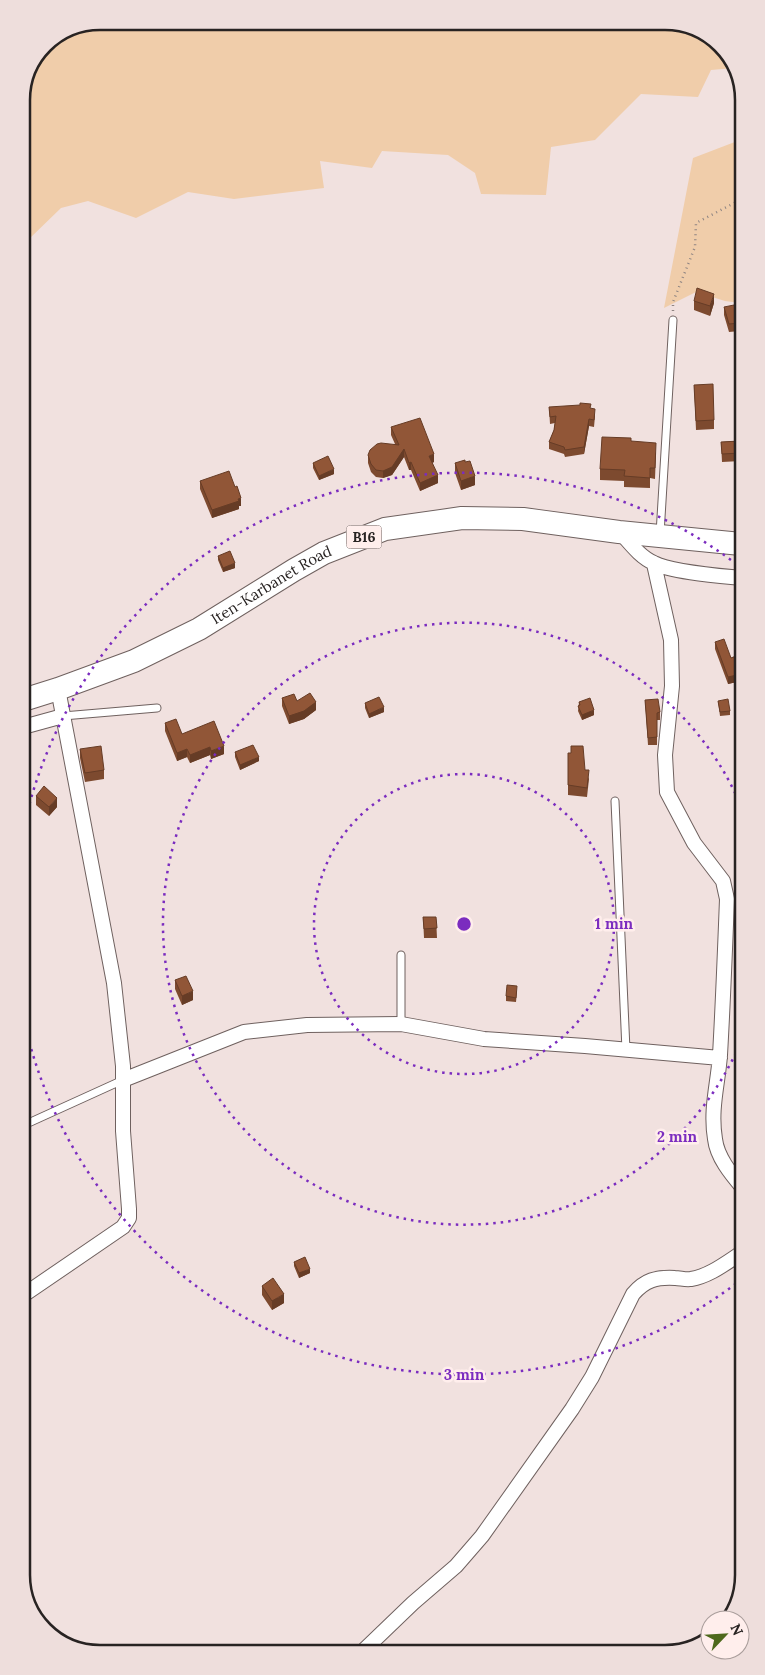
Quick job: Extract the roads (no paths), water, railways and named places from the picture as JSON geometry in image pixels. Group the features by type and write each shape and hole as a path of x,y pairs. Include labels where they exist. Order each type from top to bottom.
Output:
{"main road":[{"name":"Iten-Karbanet Road","path":"30,698 58,690 134,661 199,629 324,553 385,529 462,518 523,519 619,532 735,543"}],"street":[{"path":"619,532 654,564 675,569 735,577"},
{"path":"654,564 671,640 672,686 665,755 667,792 694,843 723,881 726,899 720,1058 714,1093 713,1119 715,1141 726,1167 735,1178"},
{"path":"30,1291 123,1227 129,1218 123,1131 123,1080 114,983 58,690"},
{"path":"30,725 63,716"},
{"path":"123,1080 244,1032 307,1024 401,1024 484,1039 720,1058"},
{"path":"369,1645 413,1603 456,1566 482,1536 572,1409 592,1377 633,1294 640,1286 647,1281 658,1279 691,1279 714,1271 735,1257"}],"lane":[{"path":"660,536 672,320"},
{"path":"63,716 157,708"},
{"path":"615,801 626,1050"},
{"path":"401,955 401,1024"},
{"path":"30,1122 123,1080"}]}
